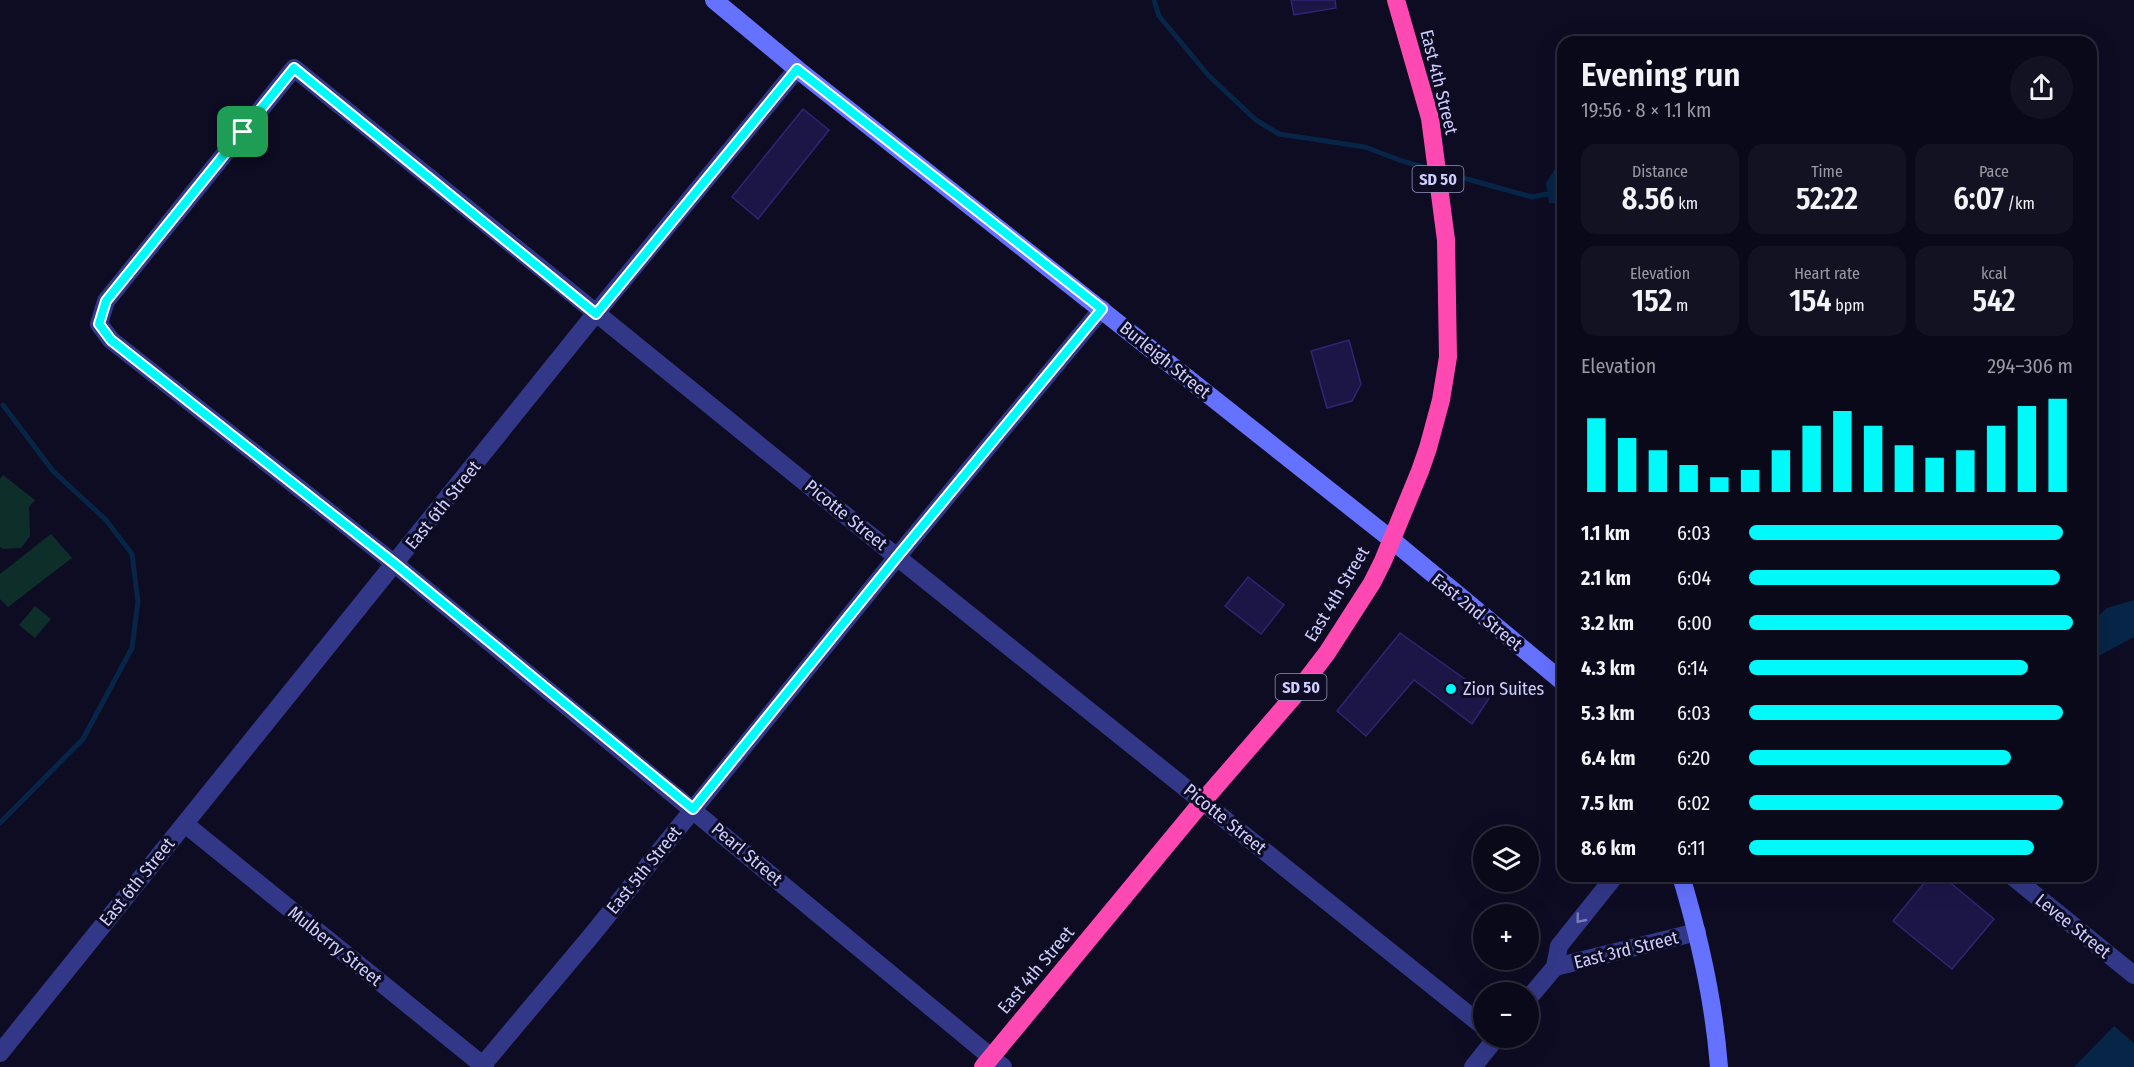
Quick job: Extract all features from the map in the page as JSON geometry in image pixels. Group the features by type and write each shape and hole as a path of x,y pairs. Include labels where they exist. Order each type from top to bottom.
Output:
{"highway":[{"name":"East 4th Street","path":"992,1064 1203,801 1294,696 1327,653 1372,583 1392,540 1428,448 1441,400 1448,357 1446,240 1430,118 1396,0"}],"street":[{"name":"Burleigh Street","path":"714,0 797,69 1392,540"},
{"name":"Picotte Street","path":"99,324 106,301 294,68 897,557 1473,1018"},
{"name":"East 6th Street","path":"0,1053 596,314 797,69"},
{"name":"East 5th Street","path":"483,1066 1102,309"},
{"name":"Pearl Street","path":"99,324 111,340 395,564 693,809 992,1064"},
{"name":"East 2nd Street","path":"1392,540 1557,677"},
{"name":"Mulberry Street","path":"185,824 483,1066"},
{"name":"East 3rd Street","path":"1539,985 1554,967 1559,946 1610,882"},
{"path":"1683,882 1697,932 1716,1026 1719,1067"},
{"name":"Levee Street","path":"2019,882 2134,975"},
{"name":"East 3rd Street","path":"1554,967 1697,932"},
{"path":"1473,1067 1489,1048"}],"green space":[{"path":"3,475 35,500 29,507 30,536 21,548 3,549 0,547 0,479"},
{"path":"51,534 72,558 8,607 0,599 0,574"},
{"path":"35,606 51,619 35,638 19,625"}],"water":[{"path":"1557,166 1557,204 1549,203 1546,183"},
{"path":"2134,600 2134,637 2097,657 2097,617 2107,608"},
{"path":"2114,1026 2134,1043 2134,1067 2074,1067"}],"building":[{"path":"1291,0 1335,0 1336,8 1294,15"},
{"path":"803,109 829,130 758,219 732,197"},
{"path":"1349,340 1361,384 1352,401 1327,408 1311,351"},
{"path":"1248,577 1284,605 1261,634 1225,606"},
{"name":"Zion Suites","path":"1400,633 1490,697 1472,724 1414,680 1366,736 1337,711"},
{"path":"1925,882 1949,882 1994,919 1952,969 1893,921"}],"waterway":[{"path":"1154,0 1159,16 1209,76 1256,120 1279,134 1365,147 1402,161 1532,197 1547,194"},
{"path":"0,823 83,739 132,648 138,602 132,554 106,520 53,471 3,405"}],"place":[{"name":"Zion Suites","path":"1451,689"}],"route":[{"path":"294,68 596,314 797,69 1102,309 693,809 395,564 111,340 99,324 106,301 243,132 294,68"}]}
